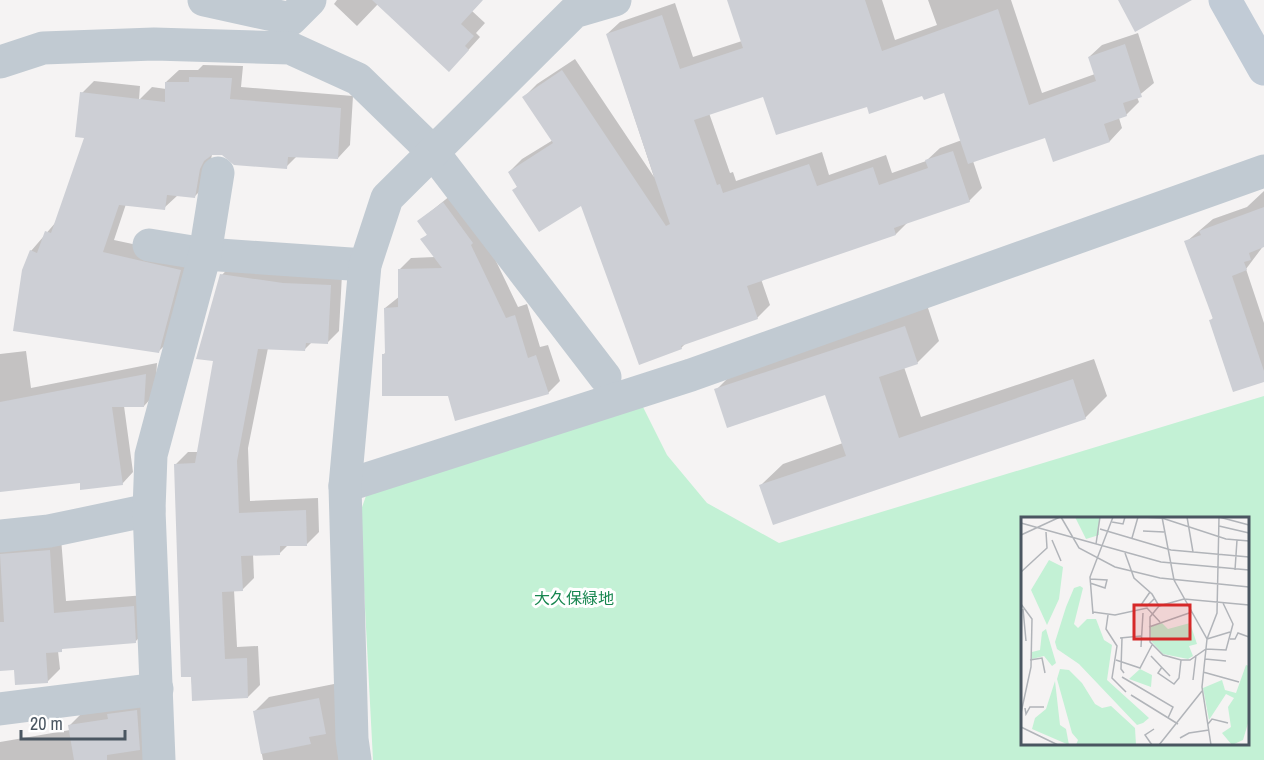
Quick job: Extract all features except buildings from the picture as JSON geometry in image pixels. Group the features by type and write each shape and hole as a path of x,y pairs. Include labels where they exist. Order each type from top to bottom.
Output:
{"street":[{"path":"204,0 291,18 310,0"},
{"path":"355,760 352,739 345,486 365,265 387,198 571,6 615,0"},
{"path":"1225,0 1264,69"},
{"path":"0,62 43,48 154,44 290,48 358,79 432,150 605,377"},
{"path":"345,486 691,375 1264,171"},
{"path":"159,760 158,689 149,510 151,455 205,254 218,173"},
{"path":"149,245 205,254 365,265"},
{"path":"0,536 49,531 149,510"},
{"path":"0,709 158,689"}],"green space":[{"name":"大久保緑地","path":"1264,396 1264,760 373,760 360,513 367,493 642,405 667,455 707,503 779,543"}]}
